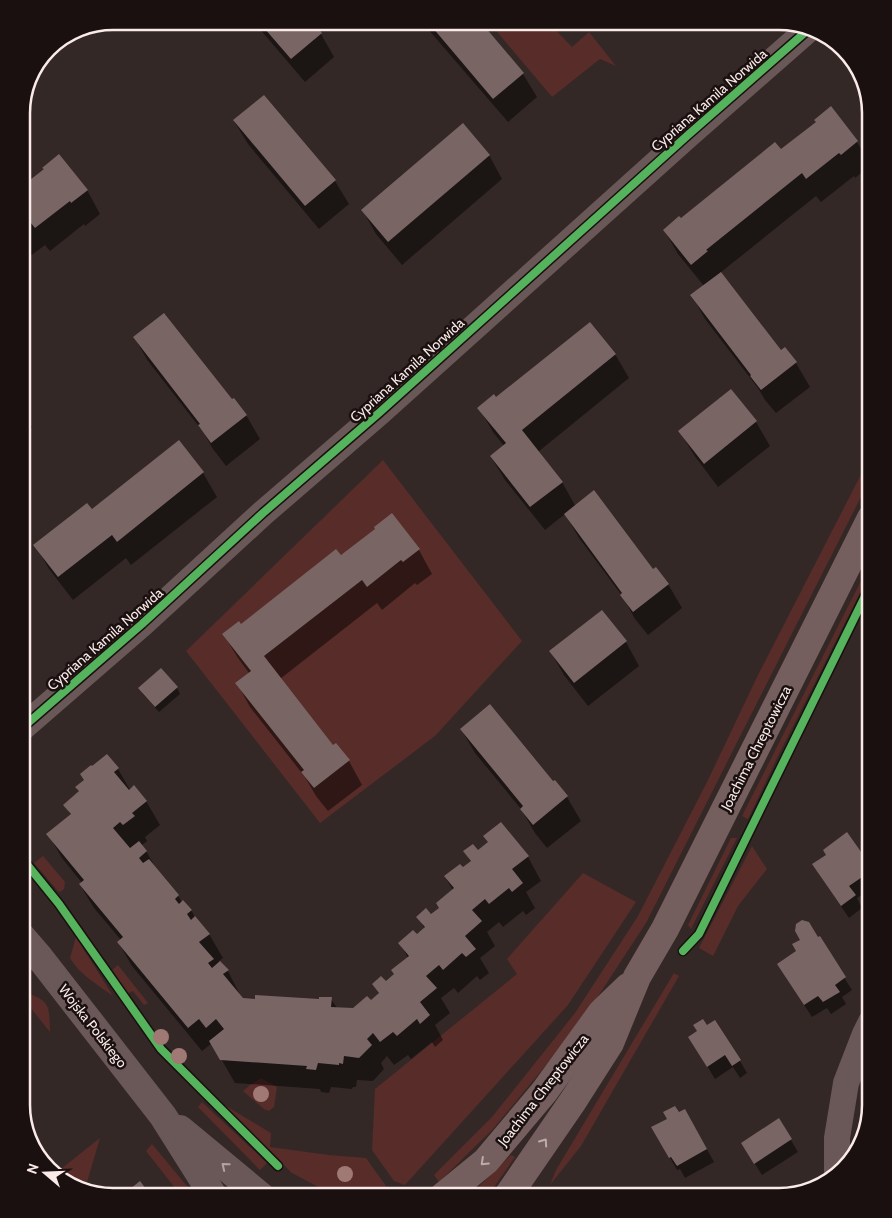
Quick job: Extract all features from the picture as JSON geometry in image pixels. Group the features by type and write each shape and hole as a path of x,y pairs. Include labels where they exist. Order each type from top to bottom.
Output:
{"main road":[{"name":"Joachima Chreptowicza","path":"513,1188 610,1043 637,976 670,920 862,536"},
{"name":"Joachima Chreptowicza","path":"453,1188 486,1161 544,1092 602,1012 637,976"}],"street":[{"name":"Cypriana Kamila Norwida","path":"30,722 142,624 263,513 380,412 688,135 805,34"},
{"name":"Wojska Polskiego","path":"30,946 163,1116 208,1188"},
{"path":"837,1165 836,1138 846,1083 862,1042"},
{"name":"Wojska Polskiego","path":"163,1116 251,1188"}],"shaded area":[{"path":"496,30 556,30 572,47 589,32 616,66 600,59 552,97"},
{"path":"383,460 522,641 435,736 320,823 186,651"},
{"path":"862,473 862,495 646,923 580,1024 493,1129 439,1182 434,1175 492,1117 575,1013 638,916 707,782 758,675"},
{"path":"862,579 862,589 748,819 742,816"},
{"path":"731,838 737,838 691,929 688,925"},
{"path":"752,846 767,869 738,906 713,956 699,948"},
{"path":"43,856 65,882 64,889 60,892 34,863"},
{"path":"583,873 636,902 568,1005 405,1185 394,1181 372,1150 375,1089 517,974 507,959"},
{"path":"76,937 113,996 84,974 70,958"},
{"path":"118,965 148,1003 144,1005 133,991 126,994 110,972"},
{"path":"674,973 679,976 581,1146 550,1185 556,1170"},
{"path":"30,994 42,1000 48,1008 50,1032 30,1007"},
{"path":"261,1078 277,1087 274,1107 269,1111 243,1091"},
{"path":"202,1102 267,1163 260,1170 198,1107"},
{"path":"221,1103 271,1133 270,1147 366,1158 386,1186 385,1188 320,1188 292,1173"},
{"path":"100,1138 87,1182 85,1184 70,1176 70,1162"},
{"path":"152,1144 189,1188 175,1188 146,1151"},
{"path":"511,1155 515,1157 493,1188 477,1188"}],"building":[{"path":"266,30 320,30 322,33 291,59"},
{"path":"435,30 488,30 524,73 493,99"},
{"path":"264,95 336,180 305,206 233,120"},
{"path":"831,106 858,141 841,155 839,153 806,179 802,173 706,250 708,251 691,265 663,230 679,216 681,218 775,142 781,149 816,122 814,120"},
{"path":"463,123 490,155 388,242 361,210"},
{"path":"59,154 88,190 71,203 70,201 35,228 30,222 30,180 44,169 42,168"},
{"path":"721,272 781,350 785,347 797,362 761,390 690,295"},
{"path":"164,313 232,399 234,398 247,415 211,443 198,425 200,424 133,337"},
{"path":"590,322 616,354 522,430 563,482 530,507 490,456 506,443 477,408 494,394 496,397"},
{"path":"731,389 757,421 704,464 678,431"},
{"path":"179,440 204,472 117,542 112,535 58,577 33,545 87,503 92,509"},
{"path":"594,490 653,569 656,567 669,584 633,612 620,595 622,593 564,514"},
{"path":"392,513 420,549 403,562 401,560 367,587 362,580 264,656 333,745 336,743 350,760 314,788 301,772 304,770 235,683 251,671 222,634 239,621 241,624 336,549 341,555 375,529 374,527"},
{"path":"602,610 627,641 574,683 549,651"},
{"path":"161,668 178,687 155,707 138,688"},
{"path":"490,704 553,781 555,780 568,796 533,825 520,809 523,806 460,729"},
{"path":"107,754 119,768 114,772 129,790 134,785 147,801 132,813 135,816 123,825 120,822 113,828 130,848 139,841 147,851 139,858 143,863 149,859 179,895 175,899 179,904 183,900 192,910 187,914 191,920 195,916 210,934 199,942 214,959 208,963 212,968 220,961 229,970 223,974 243,998 255,999 255,995 319,999 319,997 332,997 331,1007 353,1008 367,996 371,1000 379,993 372,984 381,976 386,981 394,974 391,970 409,956 398,943 413,930 417,934 425,927 416,917 426,908 431,914 439,908 436,903 454,888 444,876 460,864 463,867 471,861 463,851 473,844 478,850 488,842 483,836 501,822 529,856 512,869 523,883 512,892 509,888 489,904 485,899 472,910 482,921 465,936 476,949 466,957 462,953 443,970 439,965 426,976 437,988 420,1002 430,1015 420,1024 417,1019 397,1036 393,1032 380,1042 373,1033 367,1039 372,1045 359,1058 344,1056 343,1064 339,1063 339,1065 318,1063 316,1070 306,1069 307,1066 220,1060 209,1041 224,1029 216,1019 206,1028 199,1019 188,1028 117,942 123,937 79,884 84,880 46,834 71,814 63,805 79,791 75,787 84,780 80,774"},
{"path":"847,832 862,853 862,877 849,886 856,895 841,906 812,864 826,855 823,850"},
{"path":"802,920 809,922 818,937 820,936 846,977 835,985 840,992 823,1002 818,996 804,1005 777,964 796,951 792,944 800,940 795,931 796,924"},
{"path":"703,1019 707,1025 715,1020 741,1060 732,1066 725,1055 707,1067 688,1037 697,1031 693,1025"},
{"path":"675,1106 679,1112 685,1109 707,1149 677,1166 671,1157 669,1158 651,1127 667,1119 663,1112"},
{"path":"779,1118 792,1139 754,1164 741,1143"},
{"path":"140,1181 145,1188 131,1188"}],"cycle path":[{"path":"30,721 142,624 263,513 380,412 804,34"},
{"path":"683,951 699,934 862,602"},
{"path":"30,868 59,904 161,1049 278,1166"}]}
